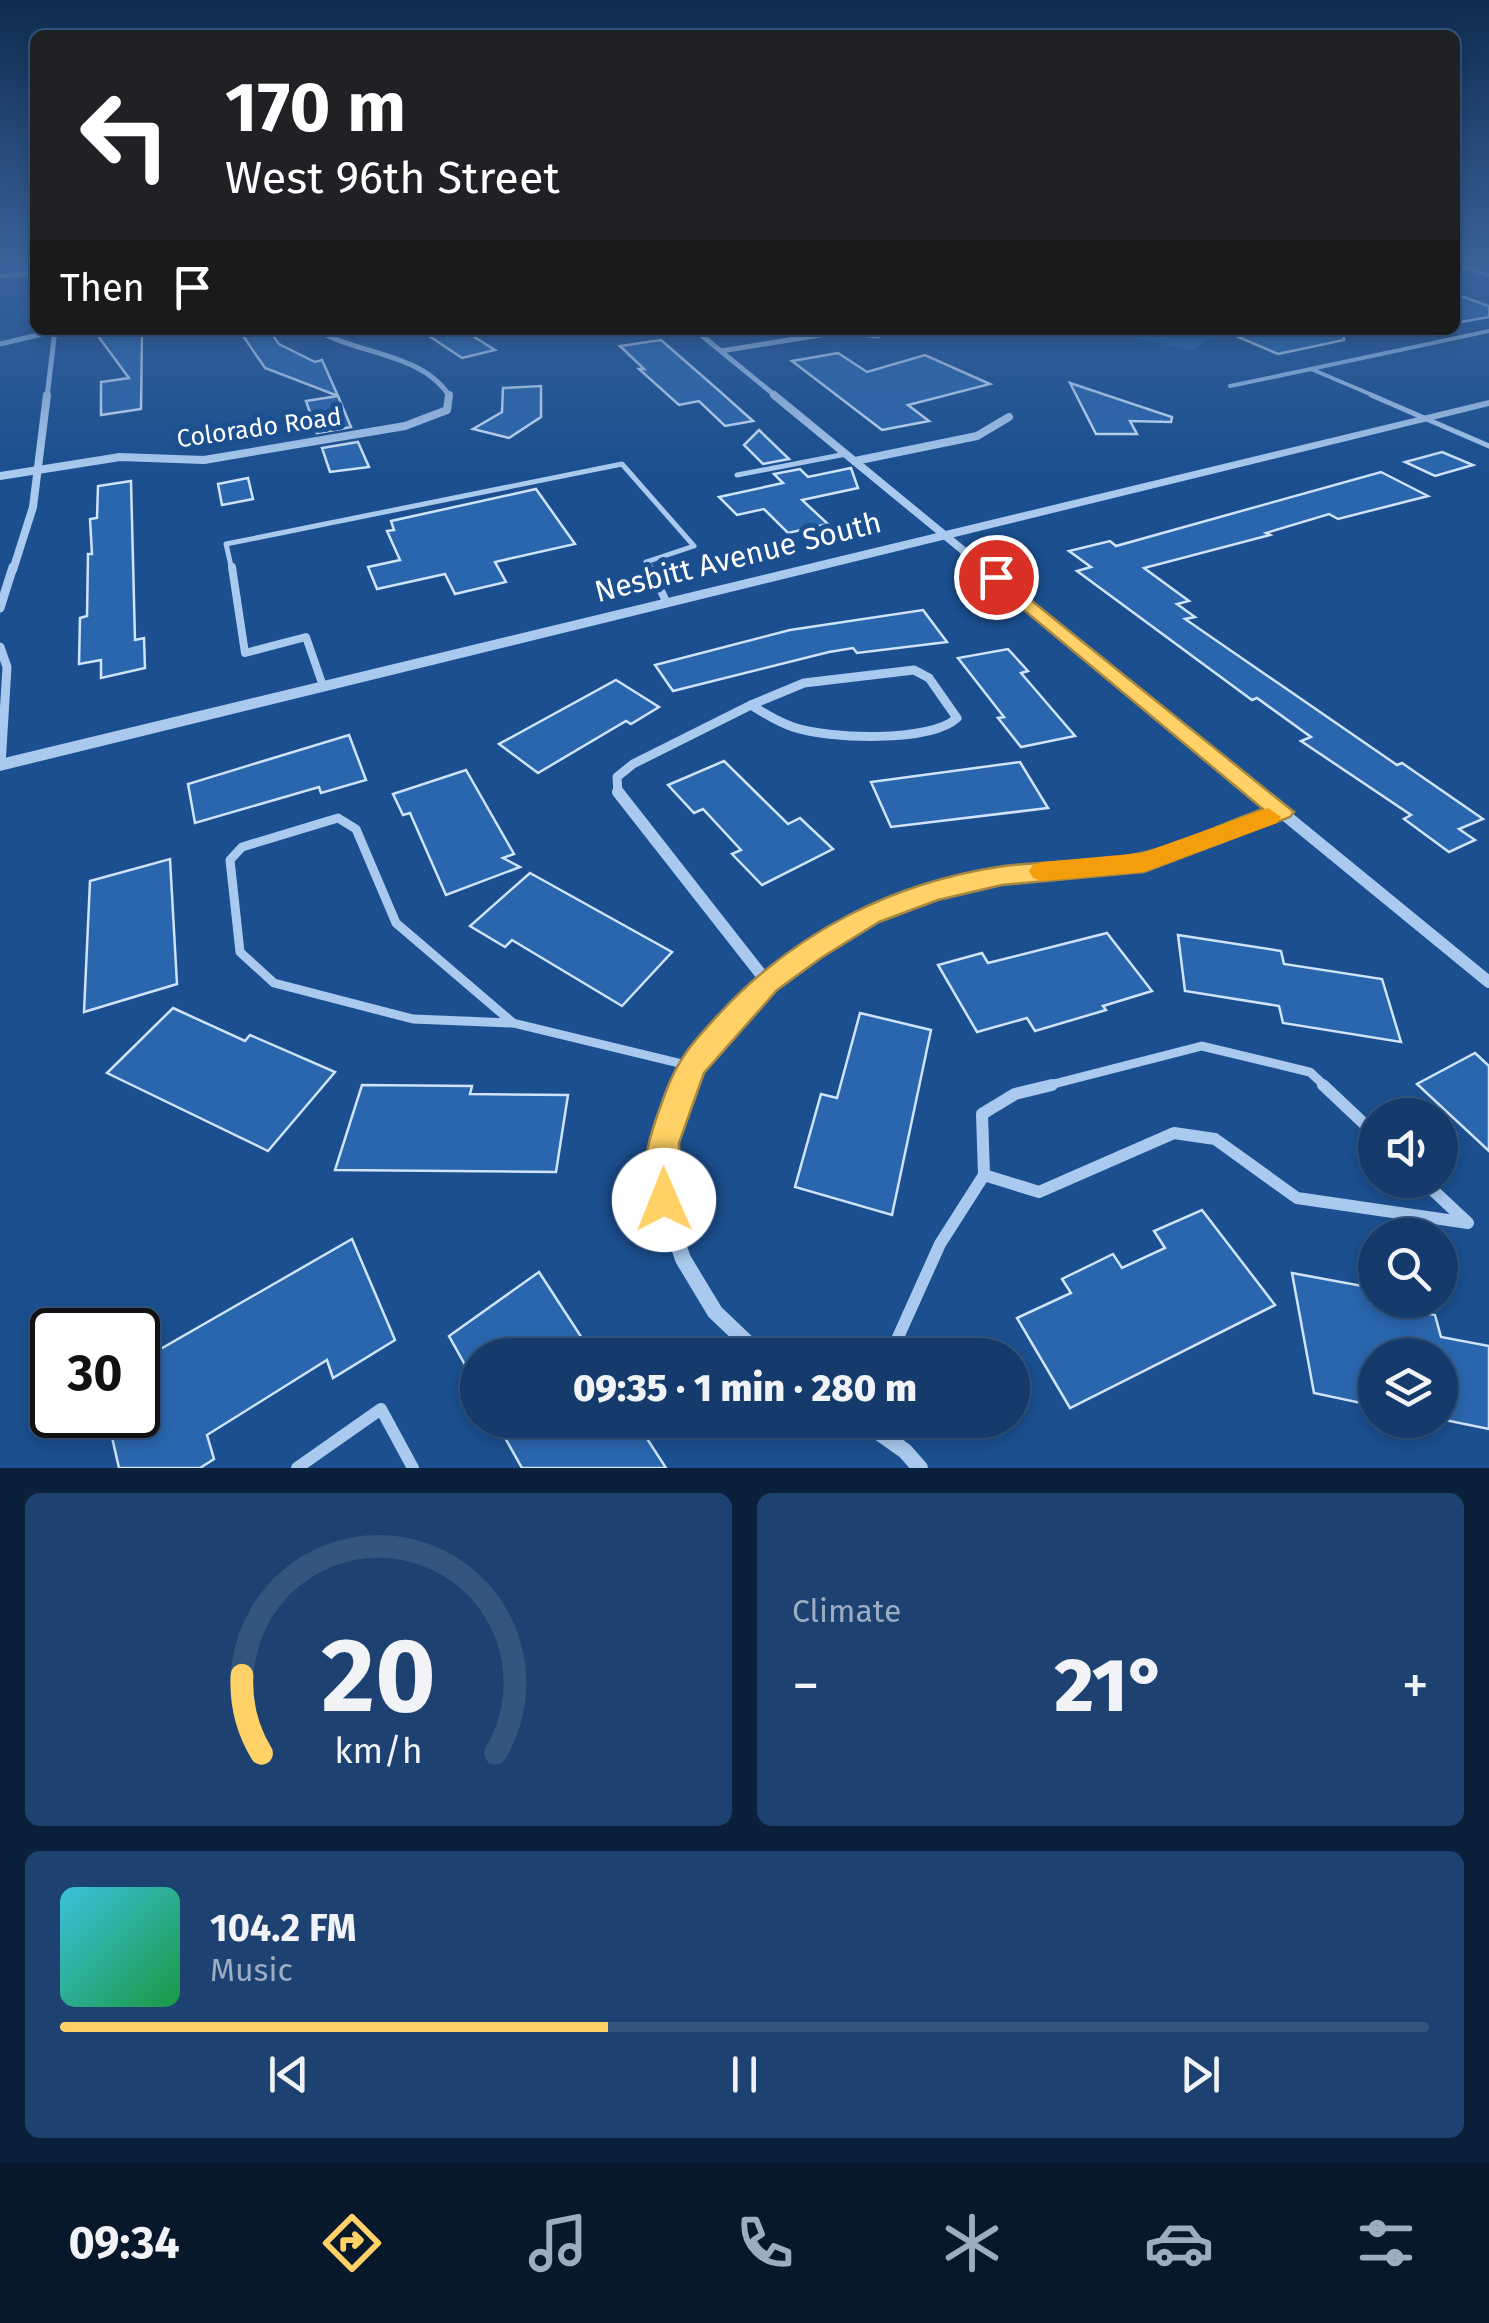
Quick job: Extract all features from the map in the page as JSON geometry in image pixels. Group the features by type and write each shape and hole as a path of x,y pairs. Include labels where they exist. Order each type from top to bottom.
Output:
{"street":[{"path":"0,344 36,335"},
{"path":"0,608 33,507 55,335"},
{"name":"Colorado Road","path":"0,476 120,457 204,460 405,426 447,410 450,396 444,386 418,367 338,343 324,335"},
{"path":"702,335 1489,982"},
{"path":"721,351 821,335"},
{"path":"868,335 878,336"},
{"name":"Nesbitt Avenue South","path":"0,767 1489,403"},
{"path":"851,458 978,436 1009,416"},
{"path":"0,648 8,667 0,767"},
{"path":"751,705 774,723 849,739 946,728 957,718 929,678 914,670 804,683 751,705 633,764 617,777 618,794 767,982"},
{"path":"742,1338 715,1312 683,1259 664,1200 662,1143 691,1066 767,982 869,914 934,891 1002,876 1144,862 1282,812"},
{"path":"887,1438 920,1468"}],"lane":[{"path":"1230,386 1482,333"},
{"path":"1311,369 1489,446"},
{"path":"737,475 851,458"},
{"path":"323,686 306,637 246,653 226,544 622,464 694,546 646,562 667,602"},
{"path":"513,1023 396,923 356,829 338,818 242,847 230,860 240,952 274,983 413,1018 513,1023 691,1066"},
{"path":"898,1338 940,1244 984,1175 982,1114 1015,1094 1202,1046 1310,1072 1358,1118"},
{"path":"984,1175 1040,1192 1174,1134 1215,1139 1297,1198 1468,1224 1441,1198"},
{"path":"297,1468 381,1409 413,1468"}],"shaded area":[{"path":"1129,335 1224,335 1212,337 1192,351"}],"building":[{"path":"142,335 141,409 101,415 101,382 129,378 98,336"},
{"path":"242,335 273,335 279,344 315,362 322,360 338,396 265,368"},
{"path":"428,335 471,335 495,350 462,358"},
{"path":"1234,335 1344,335 1344,340 1278,354"},
{"path":"661,340 753,421 725,426 699,401 679,405 620,346"},
{"path":"838,353 867,372 925,355 990,384 908,405 929,421 882,430 792,361"},
{"path":"1070,383 1172,417 1171,422 1130,421 1137,434 1096,434"},
{"path":"541,386 541,417 509,438 473,429 502,412 503,388"},
{"path":"338,396 351,427 317,433 306,401"},
{"path":"759,430 789,459 763,464 744,445"},
{"path":"358,442 369,467 330,472 322,448"},
{"path":"1442,452 1473,465 1435,476 1405,462"},
{"path":"851,468 858,488 802,500 828,524 788,533 764,509 737,515 719,497 783,483 774,474 800,469 808,477"},
{"path":"1381,472 1428,496 1338,519 1329,514 1266,533 1270,535 1144,568 1189,601 1177,604 1195,617 1185,619 1397,765 1402,763 1483,819 1459,829 1475,840 1449,852 1404,819 1411,815 1301,741 1311,737 1257,698 1252,700 1077,571 1091,567 1069,551 1110,541 1116,546"},
{"path":"248,478 253,499 222,505 218,484"},
{"path":"131,481 135,640 144,638 145,668 101,678 101,660 79,664 80,618 87,616 88,554 92,554 90,519 97,518 98,486"},
{"path":"536,489 575,544 495,562 506,582 455,594 445,574 377,589 368,567 400,560 387,531 394,530 391,521"},
{"path":"923,610 947,642 857,653 853,648 829,652 673,691 655,665 790,630"},
{"path":"1008,649 1028,671 1021,673 1075,736 1021,747 998,718 1004,717 958,658"},
{"path":"616,680 659,707 631,724 626,721 538,773 499,744"},
{"path":"349,735 366,780 321,793 319,787 195,823 188,784"},
{"path":"724,761 788,824 800,818 833,849 762,885 732,854 741,850 703,809 694,813 668,785"},
{"path":"1020,762 1048,808 891,827 871,782"},
{"path":"466,770 514,854 503,858 520,867 446,895 410,813 403,815 393,794"},
{"path":"170,859 177,984 84,1012 90,881"},
{"path":"530,873 672,952 622,1006 512,940 505,947 470,926"},
{"path":"1107,933 1152,991 1103,1006 1106,1010 1035,1031 1027,1018 977,1032 938,965 982,953 988,963"},
{"path":"1178,935 1281,951 1284,964 1382,979 1401,1042 1283,1023 1279,1006 1185,991"},
{"path":"173,1008 245,1041 250,1035 335,1072 268,1151 107,1073"},
{"path":"860,1013 931,1030 892,1215 795,1187 821,1094 837,1098"},
{"path":"1475,1053 1489,1066 1489,1151 1458,1122 1458,1098 1432,1098 1417,1084"},
{"path":"362,1085 472,1086 470,1094 568,1095 556,1172 335,1170"},
{"path":"1202,1210 1275,1305 1070,1408 1017,1318 1071,1293 1062,1279 1113,1254 1122,1268 1165,1248 1154,1231"},
{"path":"352,1239 395,1340 333,1378 327,1360 207,1435 214,1459 200,1468 119,1468 112,1438 160,1438 160,1349"},
{"path":"539,1272 582,1338 460,1338 460,1356 449,1336"},
{"path":"1292,1273 1358,1285 1358,1318 1436,1318 1441,1337 1446,1338 1358,1338 1358,1402 1314,1393"},
{"path":"1458,1340 1489,1346 1489,1429 1458,1423"},
{"path":"505,1438 647,1438 666,1468 522,1468"}],"slow traffic":[{"path":"1042,871 1144,862 1268,817"}],"route":[{"path":"664,1200 662,1143 691,1066 767,982 811,950 869,914 934,891 1002,876 1144,862 1282,812 996,577"}]}
